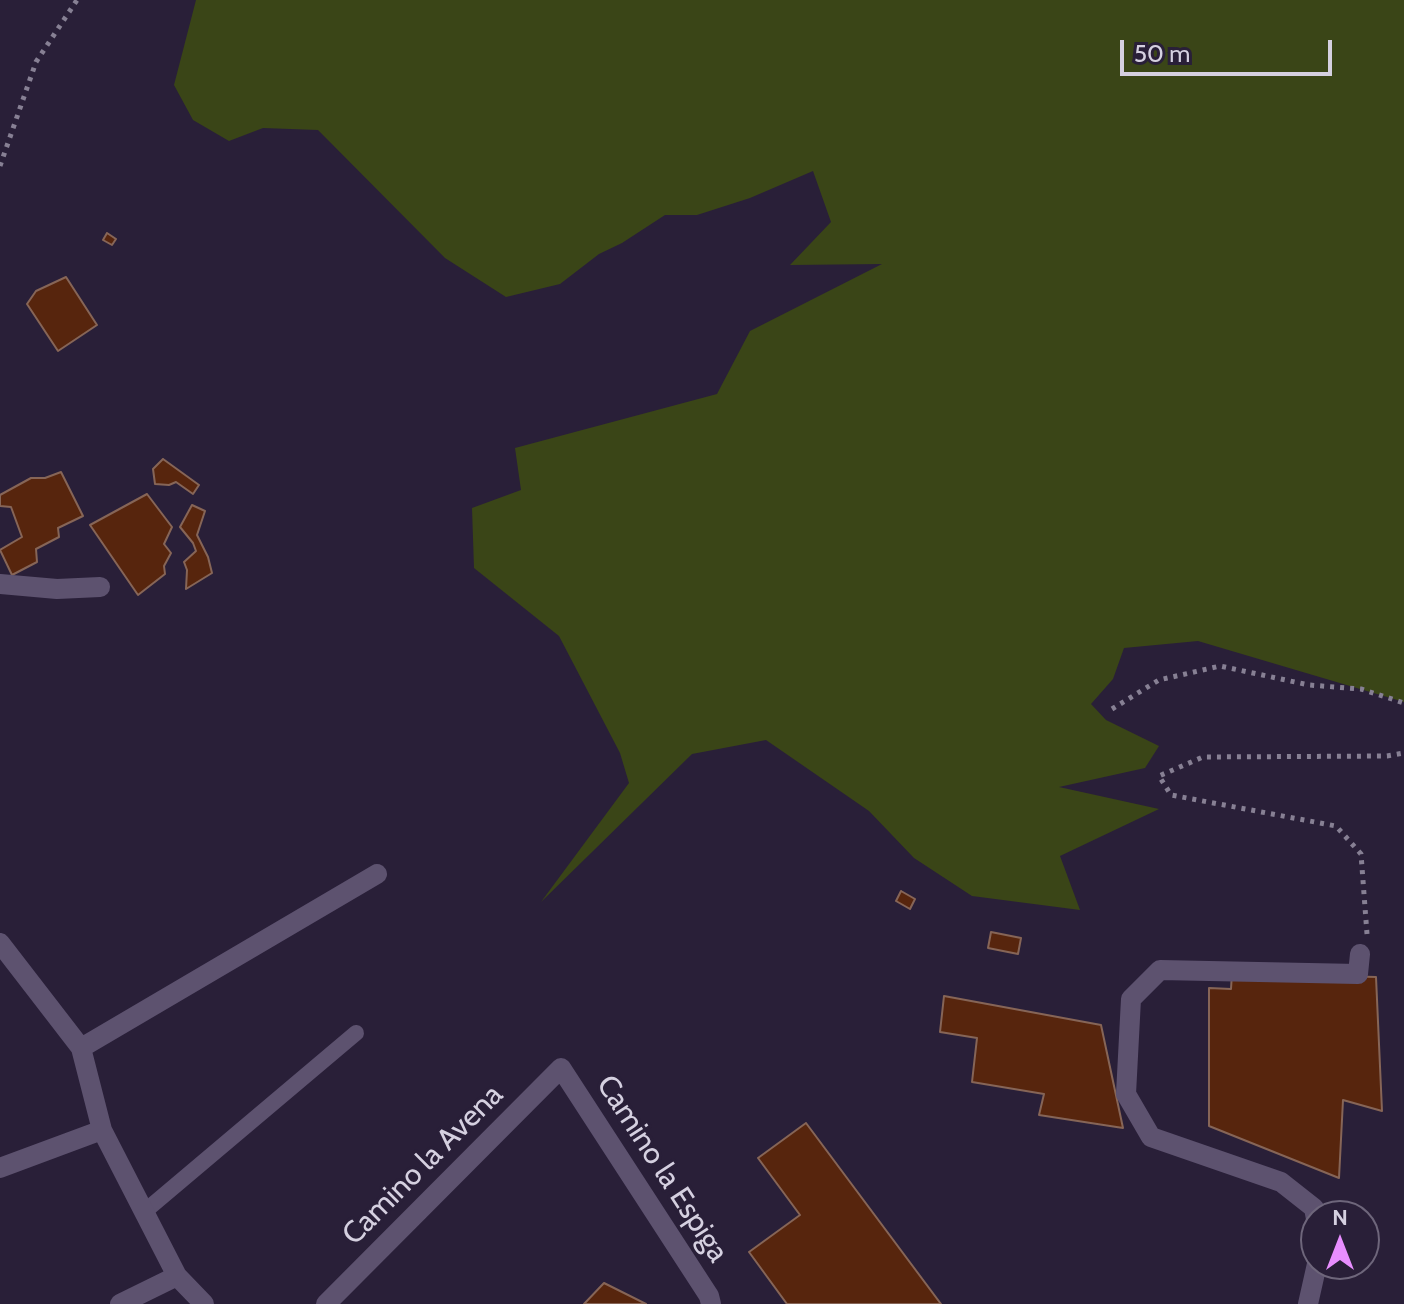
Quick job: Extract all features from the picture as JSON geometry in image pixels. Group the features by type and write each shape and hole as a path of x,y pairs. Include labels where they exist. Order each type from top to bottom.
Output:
{"street":[{"path":"0,584 57,589 100,587"},
{"path":"81,1048 377,874"},
{"path":"0,943 81,1048 102,1130 177,1276 204,1304"},
{"path":"1304,1200 1281,1182 1151,1137 1126,1094 1131,999 1160,970 1358,974 1360,954"},
{"name":"Camino la Avena","path":"326,1304 561,1068"},
{"name":"Camino la Espiga","path":"561,1068 709,1296 711,1304"},
{"path":"0,1168 102,1130"},
{"path":"120,1304 177,1276"},
{"path":"1308,1304 1313,1280"}],"lane":[{"path":"144,1212 356,1033"}],"path":[{"path":"0,166 36,62 77,0"},
{"path":"1112,709 1159,680 1220,666 1309,685 1361,689 1404,703"},
{"path":"1360,954 1368,929 1361,854 1336,826 1171,795 1159,776 1203,757 1387,756 1404,753"}],"green space":[{"path":"196,0 1404,0 1404,702 1198,641 1124,648 1113,679 1091,704 1106,720 1159,746 1145,768 1059,787 1159,809 1060,856 1080,910 972,896 914,858 869,811 766,740 692,754 541,902 629,783 620,753 559,636 474,568 472,508 521,490 515,448 717,394 750,331 882,264 790,265 831,222 813,171 750,198 697,215 665,215 599,254 560,284 506,297 445,258 318,130 263,128 229,141 193,120 174,85"}],"building":[{"path":"107,233 116,239 112,245 103,240"},
{"path":"66,277 97,325 58,351 27,304 36,291"},
{"path":"163,459 199,485 193,494 176,482 155,484 153,469"},
{"path":"61,472 83,516 58,528 59,537 36,549 37,562 12,575 0,550 22,537 11,507 0,506 0,495 31,478 45,478"},
{"path":"147,494 172,527 164,544 171,553 164,566 165,574 138,595 90,525"},
{"path":"192,505 205,511 197,535 212,573 186,589 187,570 184,562 196,551 180,527"},
{"path":"901,891 915,899 910,909 896,901"},
{"path":"991,932 1021,938 1018,954 988,948"},
{"path":"1232,973 1376,977 1382,1111 1343,1100 1339,1178 1209,1126 1209,988 1231,989"},
{"path":"944,996 1101,1025 1123,1128 1039,1115 1044,1094 972,1082 977,1038 940,1032"},
{"path":"806,1123 941,1304 787,1304 749,1252 800,1215 758,1158"},
{"path":"604,1283 646,1304 584,1304"}]}
